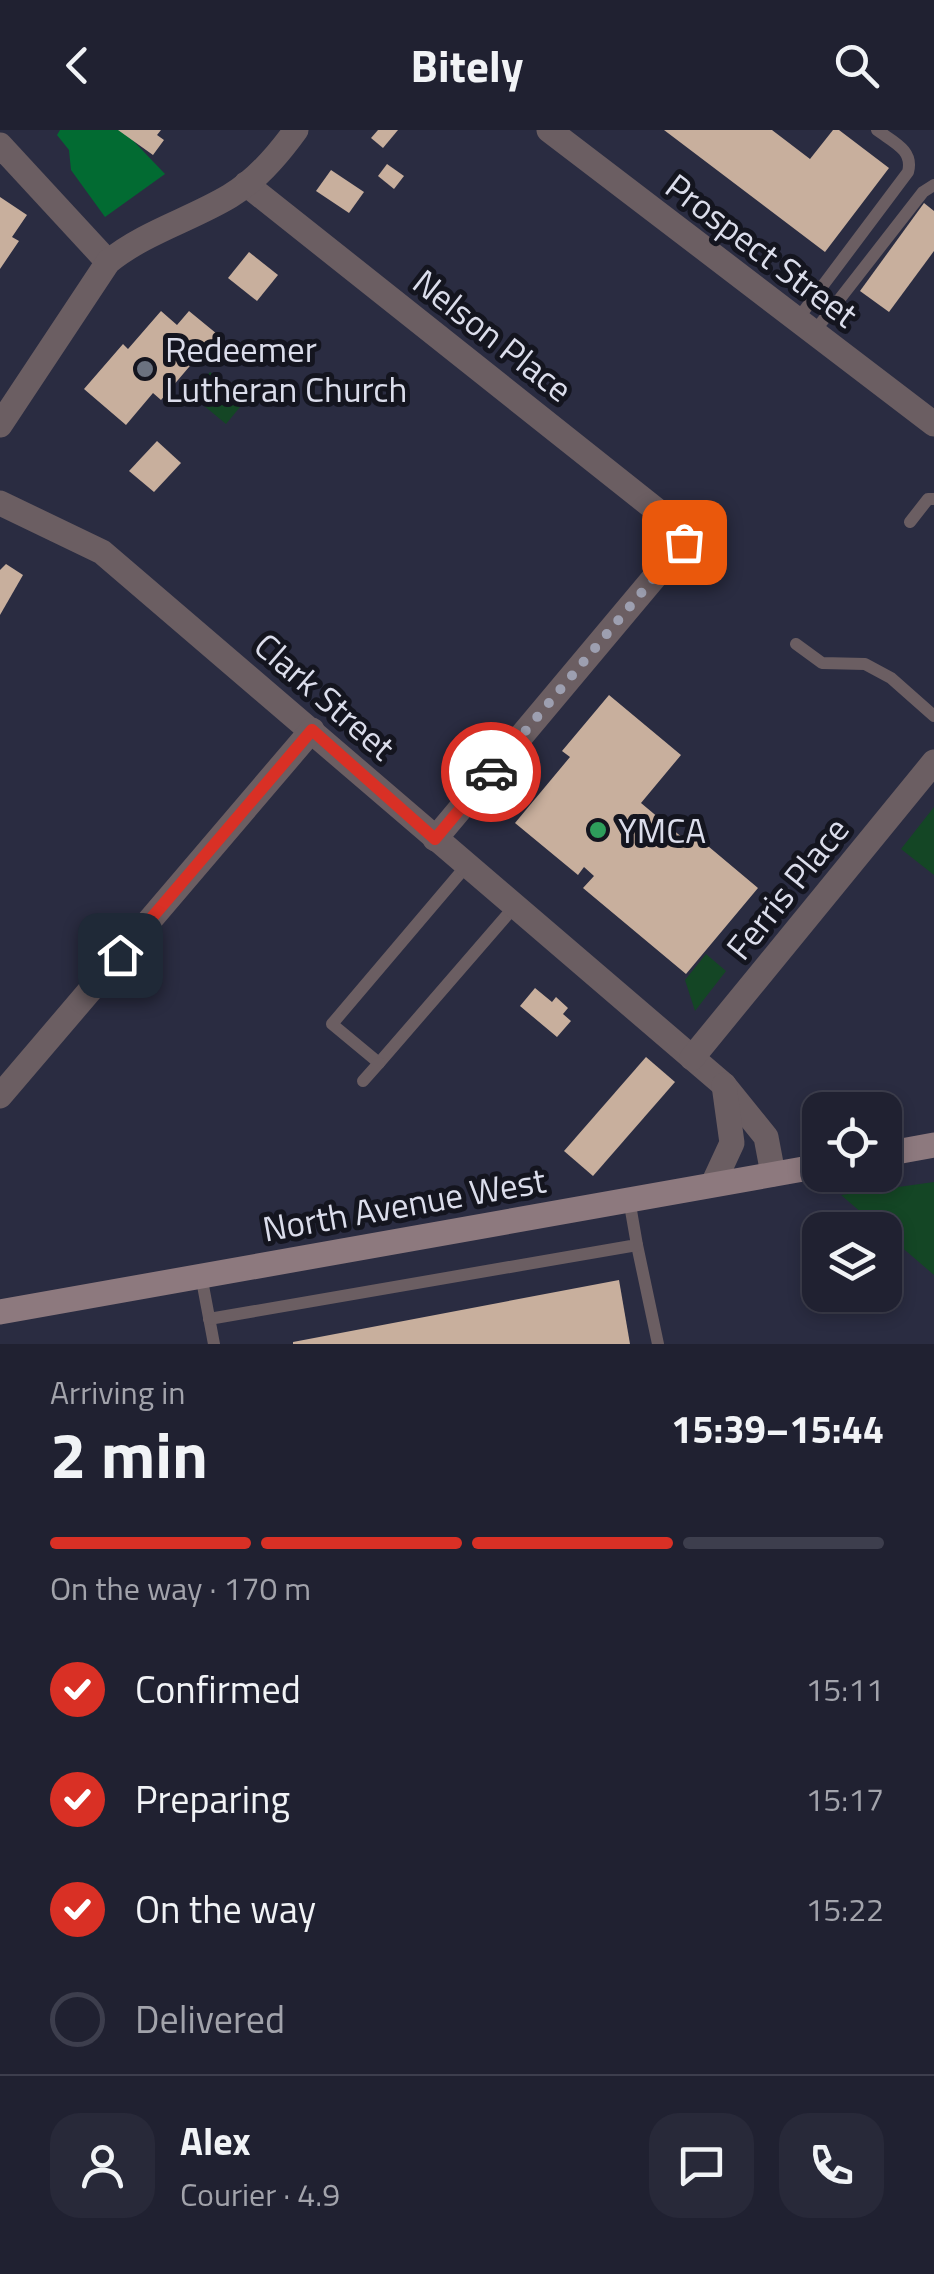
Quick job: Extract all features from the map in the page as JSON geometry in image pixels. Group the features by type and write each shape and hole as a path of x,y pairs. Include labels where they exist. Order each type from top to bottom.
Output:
{"main road":[{"name":"North Avenue West","path":"0,1312 802,1169"}],"street":[{"path":"0,425 108,262 130,244 232,195 277,156 296,130"},
{"name":"Prospect Street","path":"550,130 934,424"},
{"path":"0,145 108,262"},
{"name":"Nelson Place","path":"246,184 689,536 435,839"},
{"name":"Clark Street","path":"0,503 102,552 724,1085 766,1137 773,1174"},
{"path":"0,1096 312,730"},
{"name":"Ferris Place","path":"692,1058 934,762"},
{"path":"713,1184 732,1143 724,1085"}],"lane":[{"path":"805,326 908,172 907,152 877,130"},
{"path":"805,326 923,192 934,185"},
{"path":"910,522 928,499 934,499"},
{"path":"796,644 822,663 865,664 891,678 934,716"},
{"path":"379,1063 332,1024 467,865"},
{"path":"364,1081 515,906"},
{"path":"629,1199 658,1344"},
{"path":"209,1319 637,1245"},
{"path":"201,1276 214,1344"}],"green space":[{"path":"60,130 123,130 165,174 105,217 71,170 69,150 57,135"},
{"path":"210,372 245,401 226,424 191,395"},
{"path":"934,807 934,875 901,849"},
{"path":"706,954 726,971 695,1011 685,980"},
{"path":"934,1182 934,1275 902,1247 902,1212 861,1212 841,1195 902,1192 902,1186"}],"building":[{"path":"118,130 161,130 157,135 164,140 153,155"},
{"path":"378,130 398,130 383,148 371,138"},
{"path":"664,130 772,130 810,159 833,130 839,130 889,168 825,252"},
{"path":"387,164 404,176 394,189 378,176"},
{"path":"331,170 364,192 349,213 316,191"},
{"path":"0,197 27,215 12,237 19,241 0,269"},
{"path":"924,203 934,211 934,251 889,312 860,291"},
{"path":"249,252 278,275 257,301 228,278"},
{"name":"Redeemer Lutheran Church","path":"161,311 177,325 189,311 217,334 161,400 153,393 126,425 84,389 123,344 128,349"},
{"path":"157,441 181,463 154,492 129,471"},
{"path":"6,564 23,575 0,615 0,570"},
{"name":"YMCA","path":"609,695 681,755 641,803 690,844 696,836 758,888 686,974 583,888 594,876 584,867 578,875 515,823 570,757 562,751"},
{"path":"535,988 552,1002 556,997 568,1008 563,1014 571,1021 557,1037 520,1006"},
{"path":"646,1057 675,1082 593,1176 564,1151"},
{"path":"619,1280 630,1344 293,1344 293,1342"}],"way so far":[{"path":"491,772 684,542"}],"place":[{"name":"Redeemer Lutheran Church","path":"145,369"},
{"name":"YMCA","path":"598,830"}],"route":[{"path":"120,955 312,730 435,839 491,772"}]}
